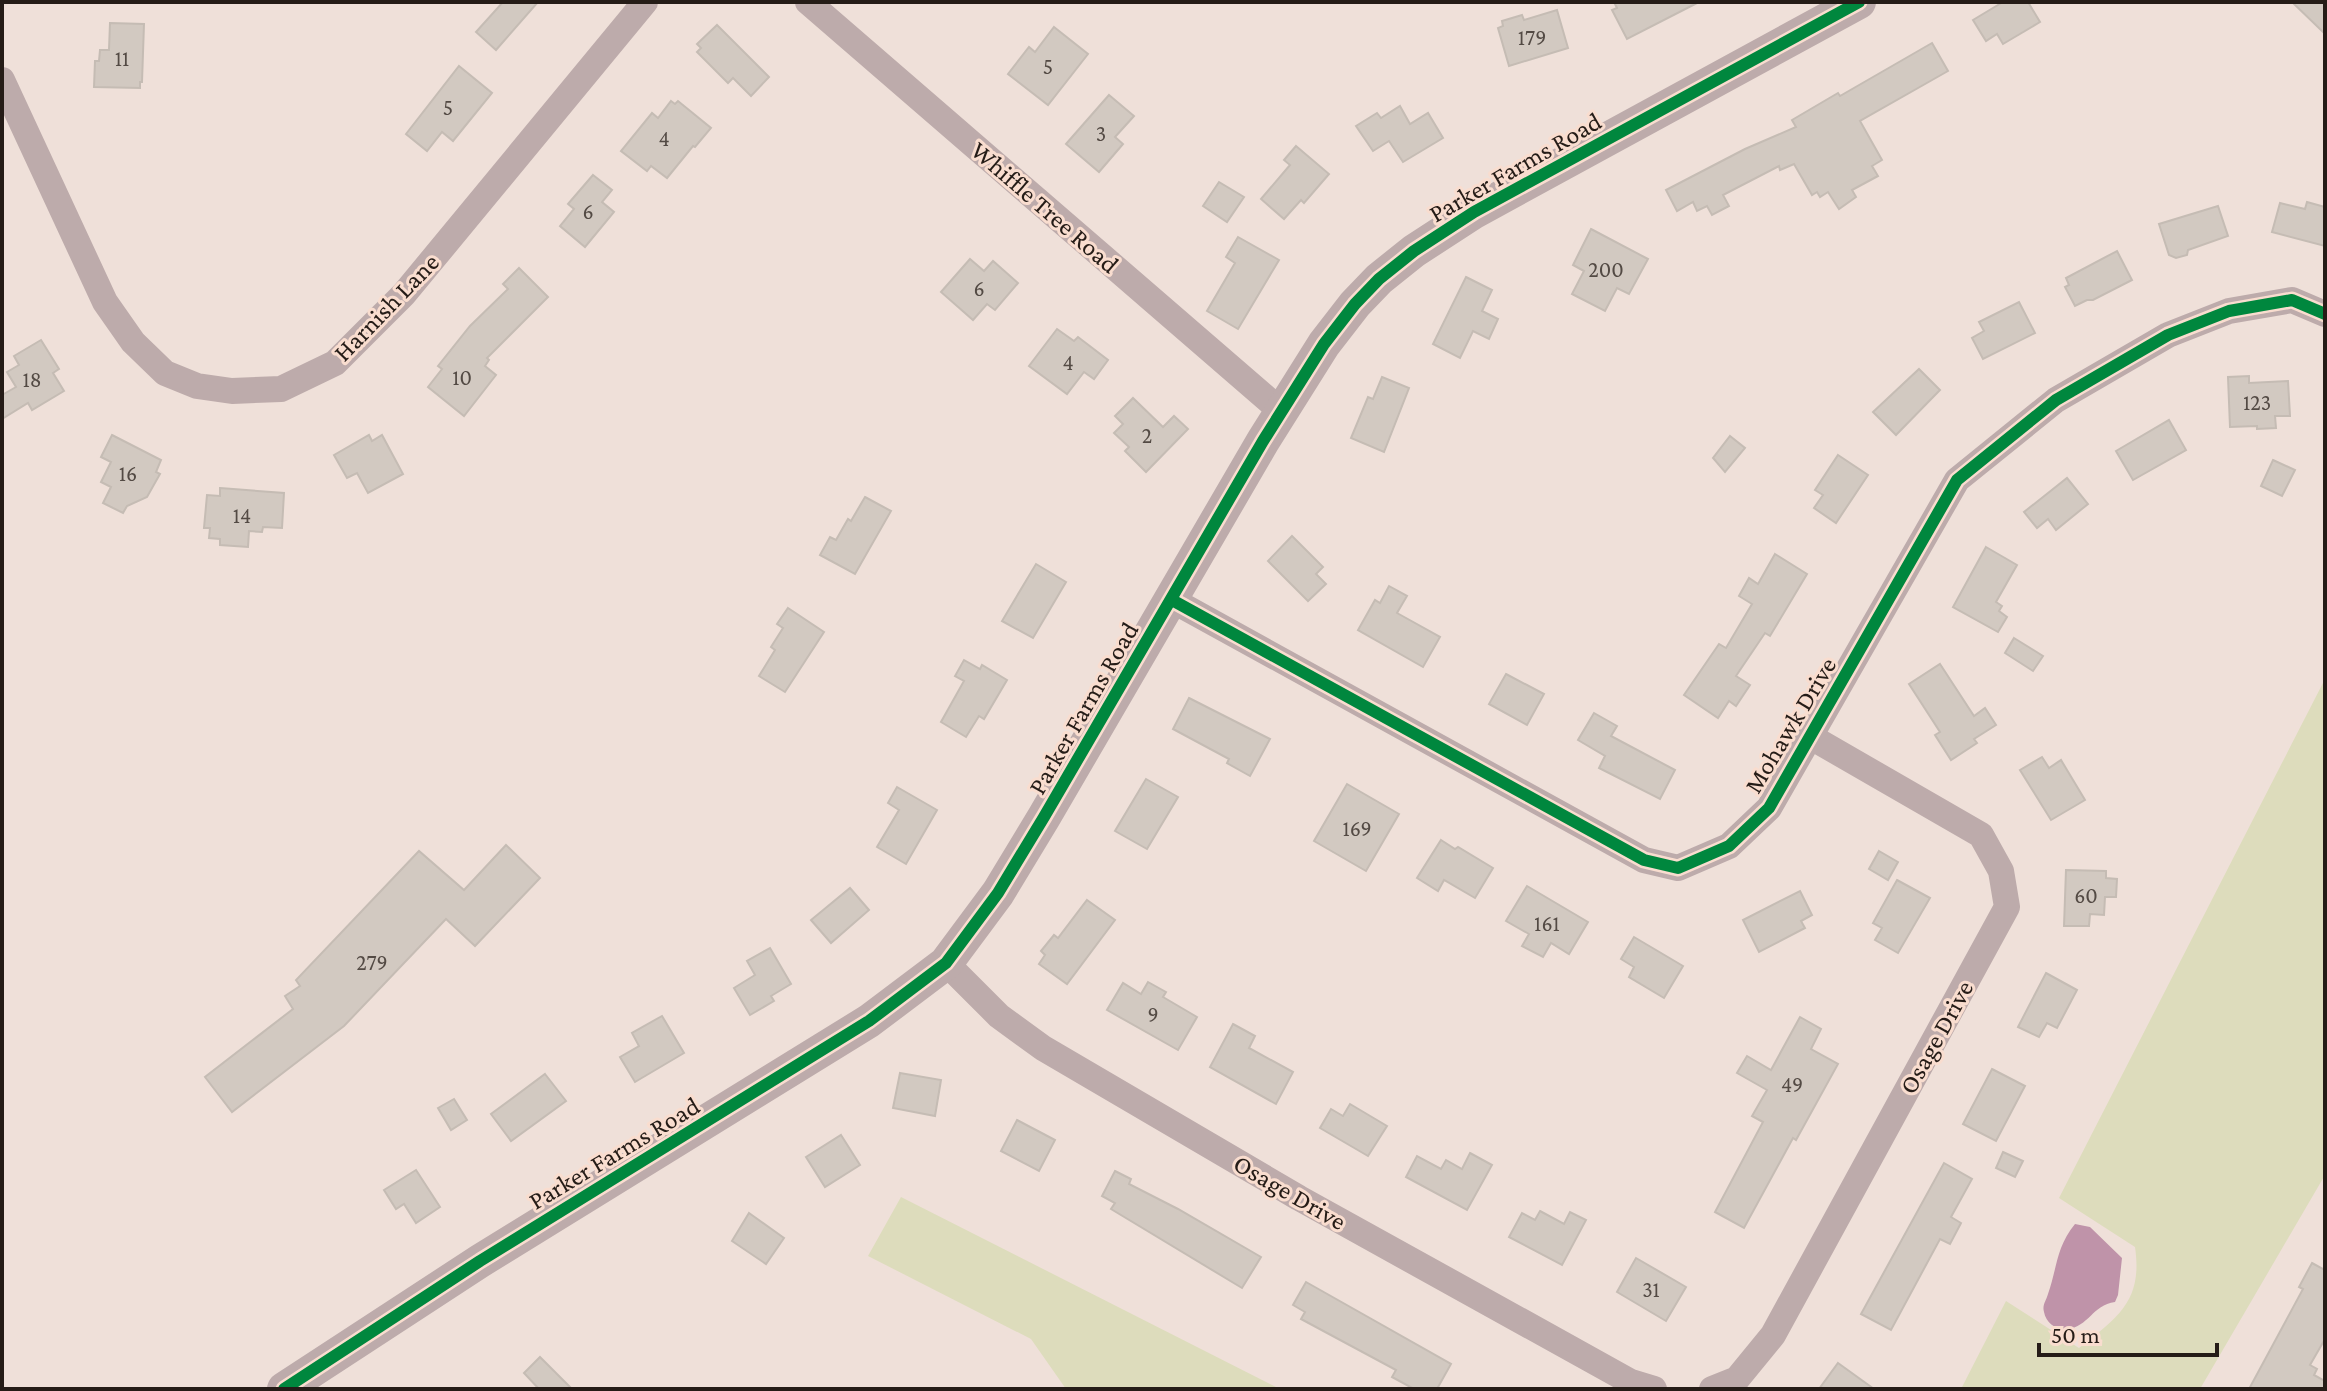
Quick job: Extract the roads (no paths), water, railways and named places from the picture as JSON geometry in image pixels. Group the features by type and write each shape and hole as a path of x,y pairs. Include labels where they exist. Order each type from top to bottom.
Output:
{"street":[{"name":"Harnish Lane","path":"2,80 105,302 133,342 165,373 197,386 232,391 281,389 335,363 395,303 645,2"},
{"name":"Whiffle Tree Road","path":"808,2 1281,411"},
{"name":"Parker Farms Road","path":"284,1389 480,1261 869,1021 946,963 998,893 1281,411 1324,344 1355,304 1379,279 1414,251 1474,212 1859,2"},
{"name":"Mohawk Drive","path":"1172,600 1644,860 1678,868 1729,846 1769,808 1957,480 2056,400 2168,335 2229,311 2292,300 2325,314"},
{"name":"Osage Drive","path":"1712,1389 1737,1379 1773,1335 2007,907 2001,871 1981,835 1811,737"},
{"name":"Osage Drive","path":"946,963 999,1016 1043,1048 1299,1198 1631,1382 1654,1389"}]}
